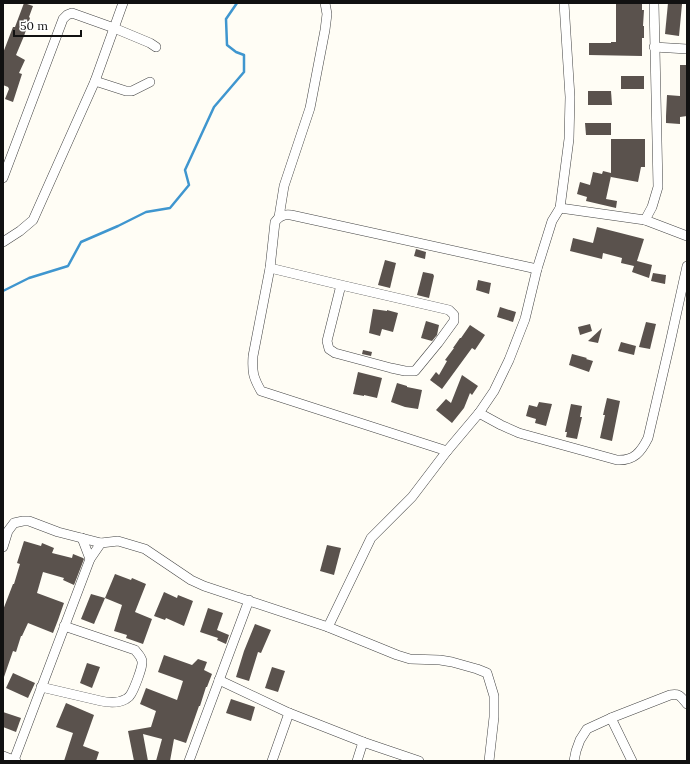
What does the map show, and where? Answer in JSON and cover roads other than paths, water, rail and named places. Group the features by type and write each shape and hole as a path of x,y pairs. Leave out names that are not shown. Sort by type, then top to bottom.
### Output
{"street":[{"path":"3,242 33,220 95,81 123,3"},
{"path":"325,3 327,14 325,30 310,108 284,186 279,217 275,222 270,268 253,356 252,370 261,391 447,451"},
{"path":"328,627 371,538 412,497 447,451 479,413 494,391 509,360 524,319 537,269 552,221 560,208 569,139 570,98 564,3"},
{"path":"646,220 652,207 658,186 654,3"},
{"path":"3,178 63,19 67,15 72,13 114,28 156,47"},
{"path":"654,47 687,49"},
{"path":"95,81 126,91 132,91 150,82"},
{"path":"560,208 646,220 687,236"},
{"path":"279,217 291,215 537,269"},
{"path":"479,413 501,426 617,460 629,460 635,456 644,446 648,438 687,266"},
{"path":"270,268 449,310 454,315 454,321 415,371 395,369 335,353 329,349 327,341 341,285"},
{"path":"3,547 8,531 14,523 23,521 29,521 58,532 102,543 118,541 145,549 191,580 204,586 328,627 397,656 410,659 440,660 478,669 487,674 494,696 494,717 489,761"},
{"path":"82,538 90,559"},
{"path":"3,756 15,760 90,559 102,543"},
{"path":"189,761 249,600"},
{"path":"42,686 110,703 117,702 125,700 131,694 142,668 141,658 135,650 64,626"},
{"path":"219,680 289,713 363,742 419,761"},
{"path":"574,761 580,740 587,729 670,694 680,696 687,704"},
{"path":"272,761 289,713"},
{"path":"611,718 632,761"},
{"path":"357,761 363,742"}],"waterway":[{"path":"3,291 29,278 68,266 81,242 146,212 170,208 189,185 185,170 214,107 244,72 244,55 236,52 227,45 226,19 237,3"}]}
